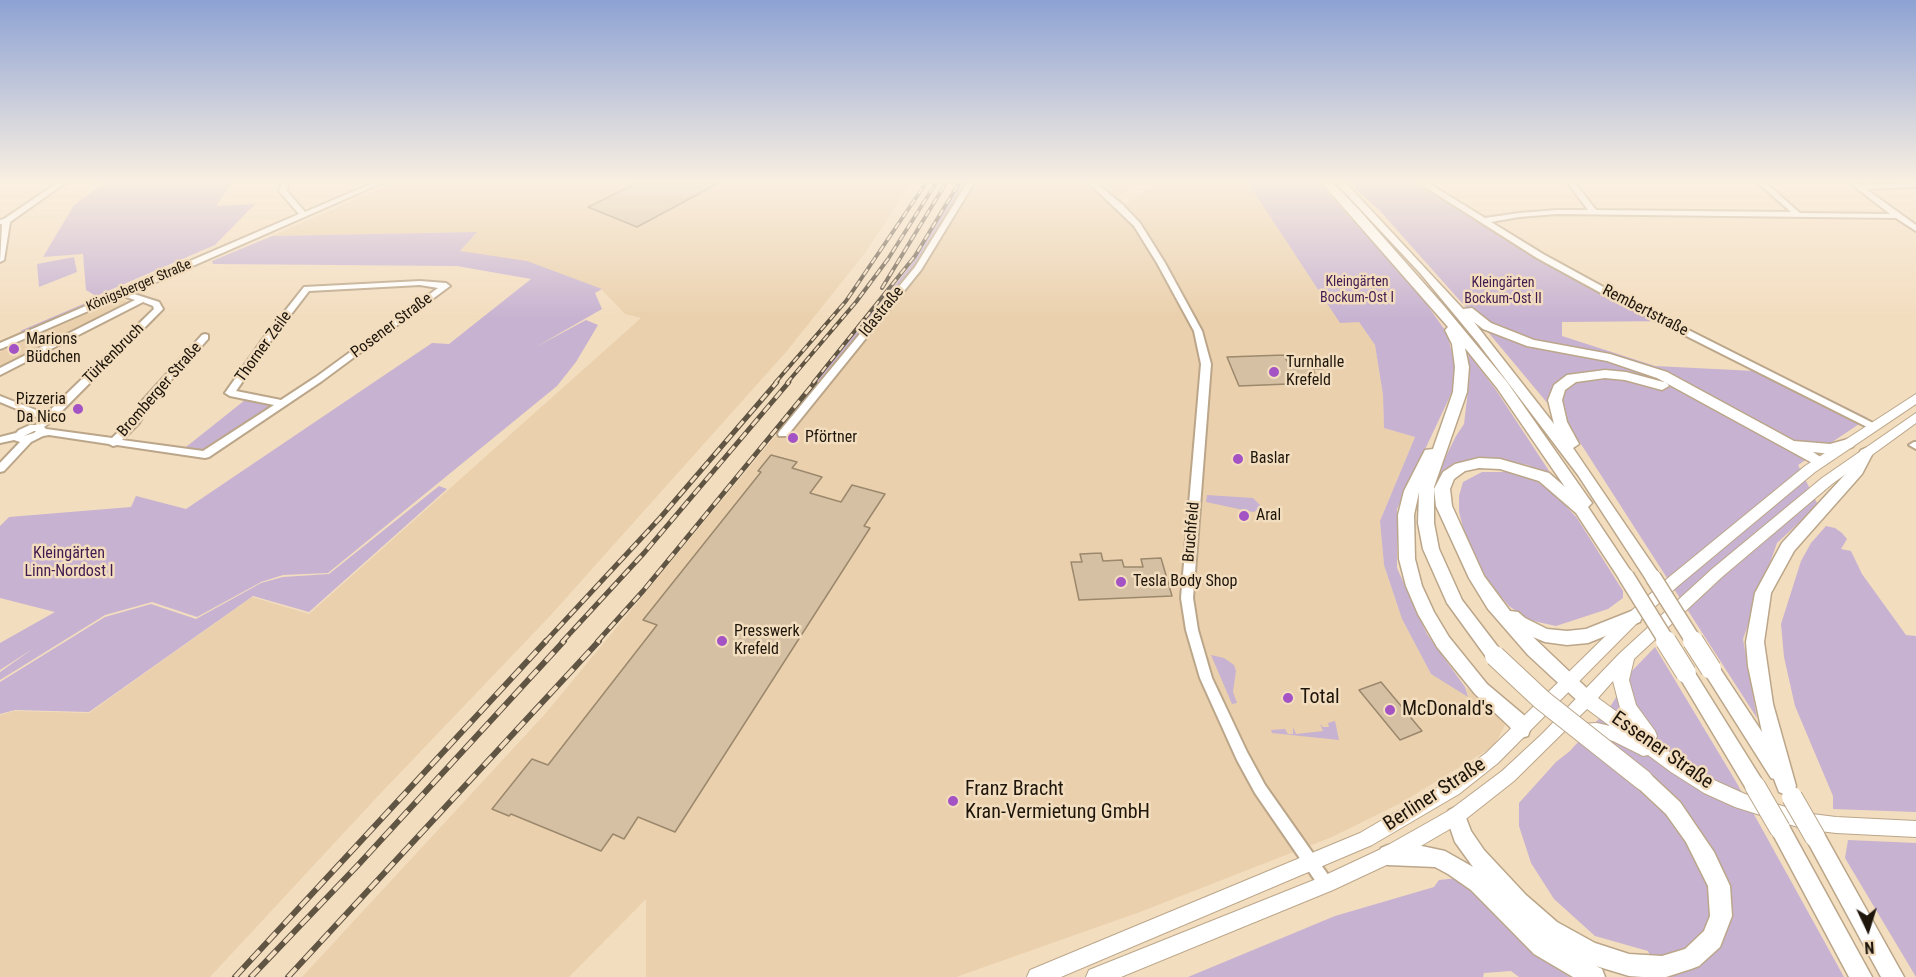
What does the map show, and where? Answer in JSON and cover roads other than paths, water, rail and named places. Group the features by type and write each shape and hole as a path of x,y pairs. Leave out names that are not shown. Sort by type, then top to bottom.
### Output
{"highway":[{"path":"1371,229 1502,385 1580,496 1626,576 1755,786 1861,977"},
{"path":"1384,229 1424,271 1511,376 1583,472 1653,577 1789,791 1893,977"},
{"path":"1424,271 1444,285 1464,308 1487,326 1532,343 1610,358 1648,370 1767,432 1798,445 1830,449 1848,444"},
{"path":"1440,309 1458,344 1462,367 1460,392 1427,487 1426,523 1431,549 1455,603 1495,656 1542,700 1643,780 1673,808 1693,835 1719,886 1721,916 1712,939 1691,958 1662,967 1629,965 1591,953 1549,930 1518,902 1477,857 1462,835 1456,816"},
{"path":"1583,472 1560,422 1556,400 1559,388 1572,378 1605,374 1646,380 1667,388 1815,466"},
{"path":"1452,417 1435,444 1412,491 1406,515 1407,559 1418,595 1443,642 1481,689 1518,722 1521,730"},
{"path":"1767,432 1815,466"},
{"path":"1789,791 1764,704 1757,666 1755,642 1763,593 1788,546 1857,471 1866,453"},
{"path":"1587,699 1534,650 1512,626 1477,578 1444,506 1442,489 1448,476 1460,468 1479,463 1500,464 1544,477 1581,509 1626,576"},
{"path":"1477,578 1519,623 1545,635 1567,638 1588,636 1634,617"},
{"path":"1388,855 1438,858 1455,867 1478,883 1542,946 1594,977"}],"main road":[{"name":"Berliner Straße","path":"1037,977 1366,839 1453,788 1492,758 1634,617 1815,466 1916,398"},
{"name":"Berliner Straße","path":"1096,977 1326,884 1388,855 1456,816 1508,776 1548,740 1626,657 1717,573 1827,481 1916,417"},
{"path":"1815,466 1826,469 1827,481"},
{"path":"1626,657 1621,680 1628,708 1638,725 1677,766"},
{"name":"Essener Straße","path":"1587,699 1677,766 1710,787 1742,801 1804,821 1916,829"},
{"path":"1548,740 1574,731 1598,730 1617,735 1677,766"}],"street":[{"path":"0,260 2,229"},
{"name":"Königsberger Straße","path":"0,346 272,229"},
{"name":"Idastraße","path":"783,434 918,268 942,229"},
{"name":"Bruchfeld","path":"1139,229 1198,331 1206,364 1188,572 1187,598 1191,630 1206,678 1234,740 1260,789 1326,884"},
{"name":"Rembertstraße","path":"1496,229 1604,291 1874,427"},
{"name":"Posener Straße","path":"281,403 328,373 446,286 420,283 307,289"},
{"name":"Thorner Zeile","path":"281,403 230,393 266,341 307,289"},
{"name":"Türkenbruch","path":"0,469 23,438 40,430 159,309 156,304 123,293"},
{"path":"0,372 141,300"},
{"name":"Bromberger Straße","path":"113,443 136,422 146,402 205,337"},
{"path":"0,399 49,419"},
{"name":"Bromberger Straße","path":"40,430 113,443 205,455 281,403"},
{"path":"0,440 23,438"}],"railway":[{"path":"775,383 846,301 895,229"},
{"path":"787,383 856,302 907,229"},
{"path":"882,288 918,229"},
{"path":"813,383 915,256 932,229"},
{"path":"545,642 660,518 777,382"},
{"path":"562,642 644,553 789,382"},
{"path":"597,642 643,591 815,382"},
{"path":"235,977 546,641"},
{"path":"251,977 359,864 564,641"},
{"path":"288,977 599,641"}],"place":[{"name":"Marions Büdchen","path":"14,349"},
{"name":"Turnhalle Krefeld","path":"1274,372"},
{"name":"Pizzeria Da Nico","path":"78,409"},
{"name":"Pförtner","path":"793,438"},
{"name":"Baslar","path":"1238,459"},
{"name":"Aral","path":"1244,516"},
{"name":"Tesla Body Shop","path":"1121,582"},
{"name":"Presswerk Krefeld","path":"722,641"},
{"name":"Total","path":"1288,698"},
{"name":"McDonald's","path":"1390,710"},
{"name":"Franz Bracht Kran-Vermietung GmbH","path":"953,801"}],"park label":[{"name":"Kleingärten Bockum-Ost I","path":"1357,290"},
{"name":"Kleingärten Bockum-Ost II","path":"1503,292"},
{"name":"Kleingärten Linn-Nordost I","path":"69,563"}]}
